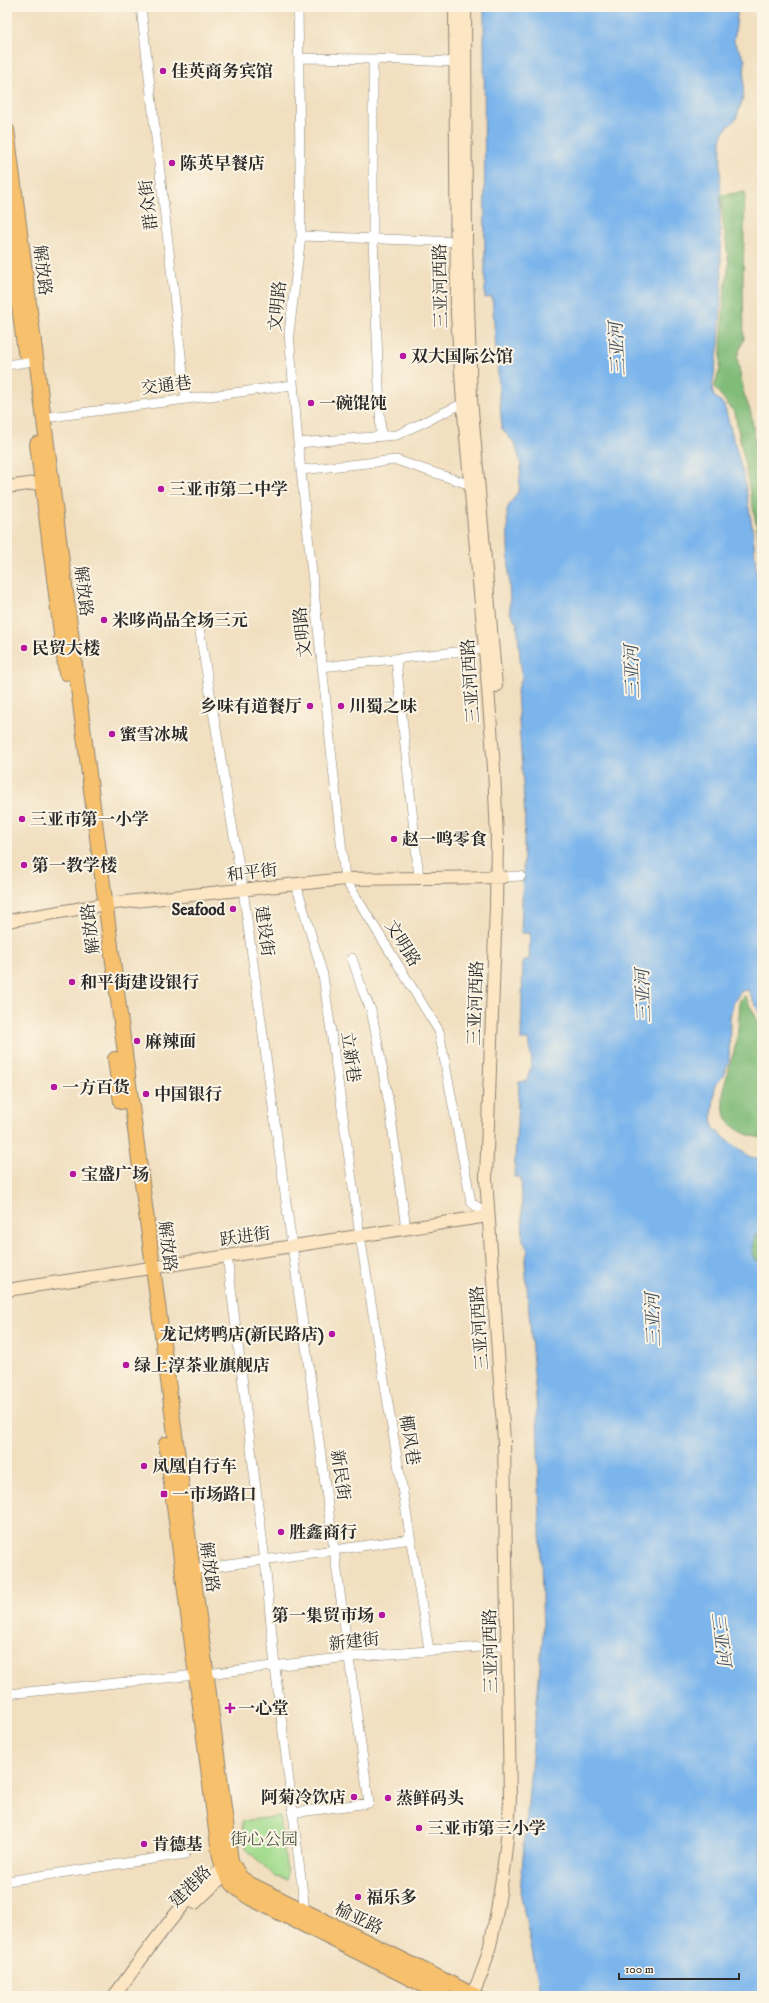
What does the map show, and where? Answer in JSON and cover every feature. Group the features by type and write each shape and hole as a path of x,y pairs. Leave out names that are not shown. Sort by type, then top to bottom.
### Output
{"main road":[{"name":"三亚河西路","path":"455,7 461,242"},
{"name":"三亚河西路","path":"465,7 461,242 457,314 475,486 503,809 487,1137 488,1216 504,1441 510,1798 509,1837 489,1948 475,1996"},
{"name":"解放路","path":"7,130 43,418 46,478"},
{"name":"解放路","path":"7,214 12,293 27,362 46,478 227,1869"},
{"path":"7,480 46,478"},
{"path":"7,487 46,478"},
{"name":"三亚河西路","path":"475,1996 486,1984 496,1951 512,1862 516,1802 514,1613 510,1463 494,1216 500,877"},
{"name":"和平街","path":"7,922 101,905 345,879 500,877"},
{"name":"跃进街","path":"7,1290 488,1216"},
{"name":"解放路","path":"148,1268 192,1570 201,1675"},
{"name":"榆亚路","path":"227,1869 245,1882 475,1996"},
{"name":"榆亚路","path":"227,1869 233,1886 250,1898 445,1996"},
{"name":"建港路","path":"114,1996 192,1896 207,1880 227,1869"},
{"name":"建港路","path":"121,1996 170,1931 227,1869"}],"street":[{"name":"群众街","path":"141,7 186,399"},
{"name":"文明路","path":"298,7 301,236 289,333 300,470 345,879 439,1031 471,1202 488,1216"},
{"path":"299,58 456,62"},
{"path":"373,59 373,239 381,436"},
{"path":"301,236 461,242"},
{"path":"7,365 27,362"},
{"name":"交通巷","path":"43,418 293,385"},
{"path":"298,443 397,435 467,401"},
{"path":"300,470 396,460 475,486"},
{"name":"建设街","path":"198,621 243,890 293,1247"},
{"path":"322,667 490,649"},
{"path":"396,660 419,878"},
{"path":"500,877 521,876"},
{"name":"立新巷","path":"296,884 323,975 360,1236"},
{"path":"352,958 363,992 371,1010 390,1110 406,1229"},
{"name":"椰风巷","path":"360,1236 429,1650"},
{"name":"新民街","path":"292,1813 369,1803 293,1247"},
{"path":"227,1256 265,1560 275,1667 305,1911"},
{"path":"192,1570 411,1540"},
{"name":"新建街","path":"7,1694 275,1667 349,1657 507,1645"},
{"path":"7,1881 185,1854"}],"green space":[{"path":"745,192 743,280 744,339 737,357 744,394 751,413 762,491 762,582 758,534 735,413 714,387 720,369 724,296 729,264 721,195"},
{"path":"744,995 762,1028 762,1138 746,1134 732,1126 726,1116 723,1105 726,1080 737,1038 740,1000"},
{"path":"762,1232 762,1270 752,1253 755,1235"},
{"name":"街心公园","path":"280,1816 288,1880 276,1877 248,1851 243,1841 242,1821"}],"water":[{"name":"三亚河","path":"484,7 738,7 734,42 745,59 743,98 736,119 724,131 721,141 720,219 722,283 719,344 712,388 714,396 724,405 744,477 753,532 757,579 762,602 762,1018 748,990 741,991 733,1003 730,1017 729,1062 724,1074 715,1086 712,1119 714,1129 732,1144 750,1157 762,1159 762,1232 755,1235 752,1253 762,1270 762,1996 541,1996 520,1891 543,1633 537,1411 525,1262 528,1250 523,1240 521,1177 514,1177 519,1082 527,1081 532,1061 528,1040 521,1040 523,960 529,960 530,933 521,933 525,816 517,691 522,678 517,624 510,612 507,509 519,490 521,465 515,444 502,429 492,297 485,298"}],"place":[{"name":"佳英商务宾馆","path":"163,71"},
{"name":"陈英早餐店","path":"172,163"},
{"name":"双大国际公馆","path":"403,356"},
{"name":"一碗馄饨","path":"311,403"},
{"name":"三亚市第二中学","path":"161,489"},
{"name":"米哆尚品全场三元","path":"104,620"},
{"name":"民贸大楼","path":"24,648"},
{"name":"乡味有道餐厅","path":"310,706"},
{"name":"川蜀之味","path":"341,706"},
{"name":"蜜雪冰城","path":"112,734"},
{"name":"三亚市第一小学","path":"22,819"},
{"name":"赵一鸣零食","path":"394,839"},
{"name":"第一教学楼","path":"24,865"},
{"name":"Seafood","path":"233,909"},
{"name":"和平街建设银行","path":"72,982"},
{"name":"麻辣面","path":"137,1041"},
{"name":"一方百货","path":"54,1087"},
{"name":"中国银行","path":"146,1094"},
{"name":"宝盛广场","path":"73,1174"},
{"name":"龙记烤鸭店(新民路店)","path":"332,1334"},
{"name":"绿上淳茶业旗舰店","path":"126,1365"},
{"name":"凤凰自行车","path":"144,1466"},
{"name":"一市场路口","path":"164,1494"},
{"name":"胜鑫商行","path":"281,1532"},
{"name":"第一集贸市场","path":"382,1615"},
{"name":"一心堂","path":"230,1708"},
{"name":"阿菊冷饮店","path":"354,1797"},
{"name":"蒸鲜码头","path":"388,1798"},
{"name":"三亚市第三小学","path":"419,1828"},
{"name":"肯德基","path":"144,1844"},
{"name":"福乐多","path":"358,1897"}]}
